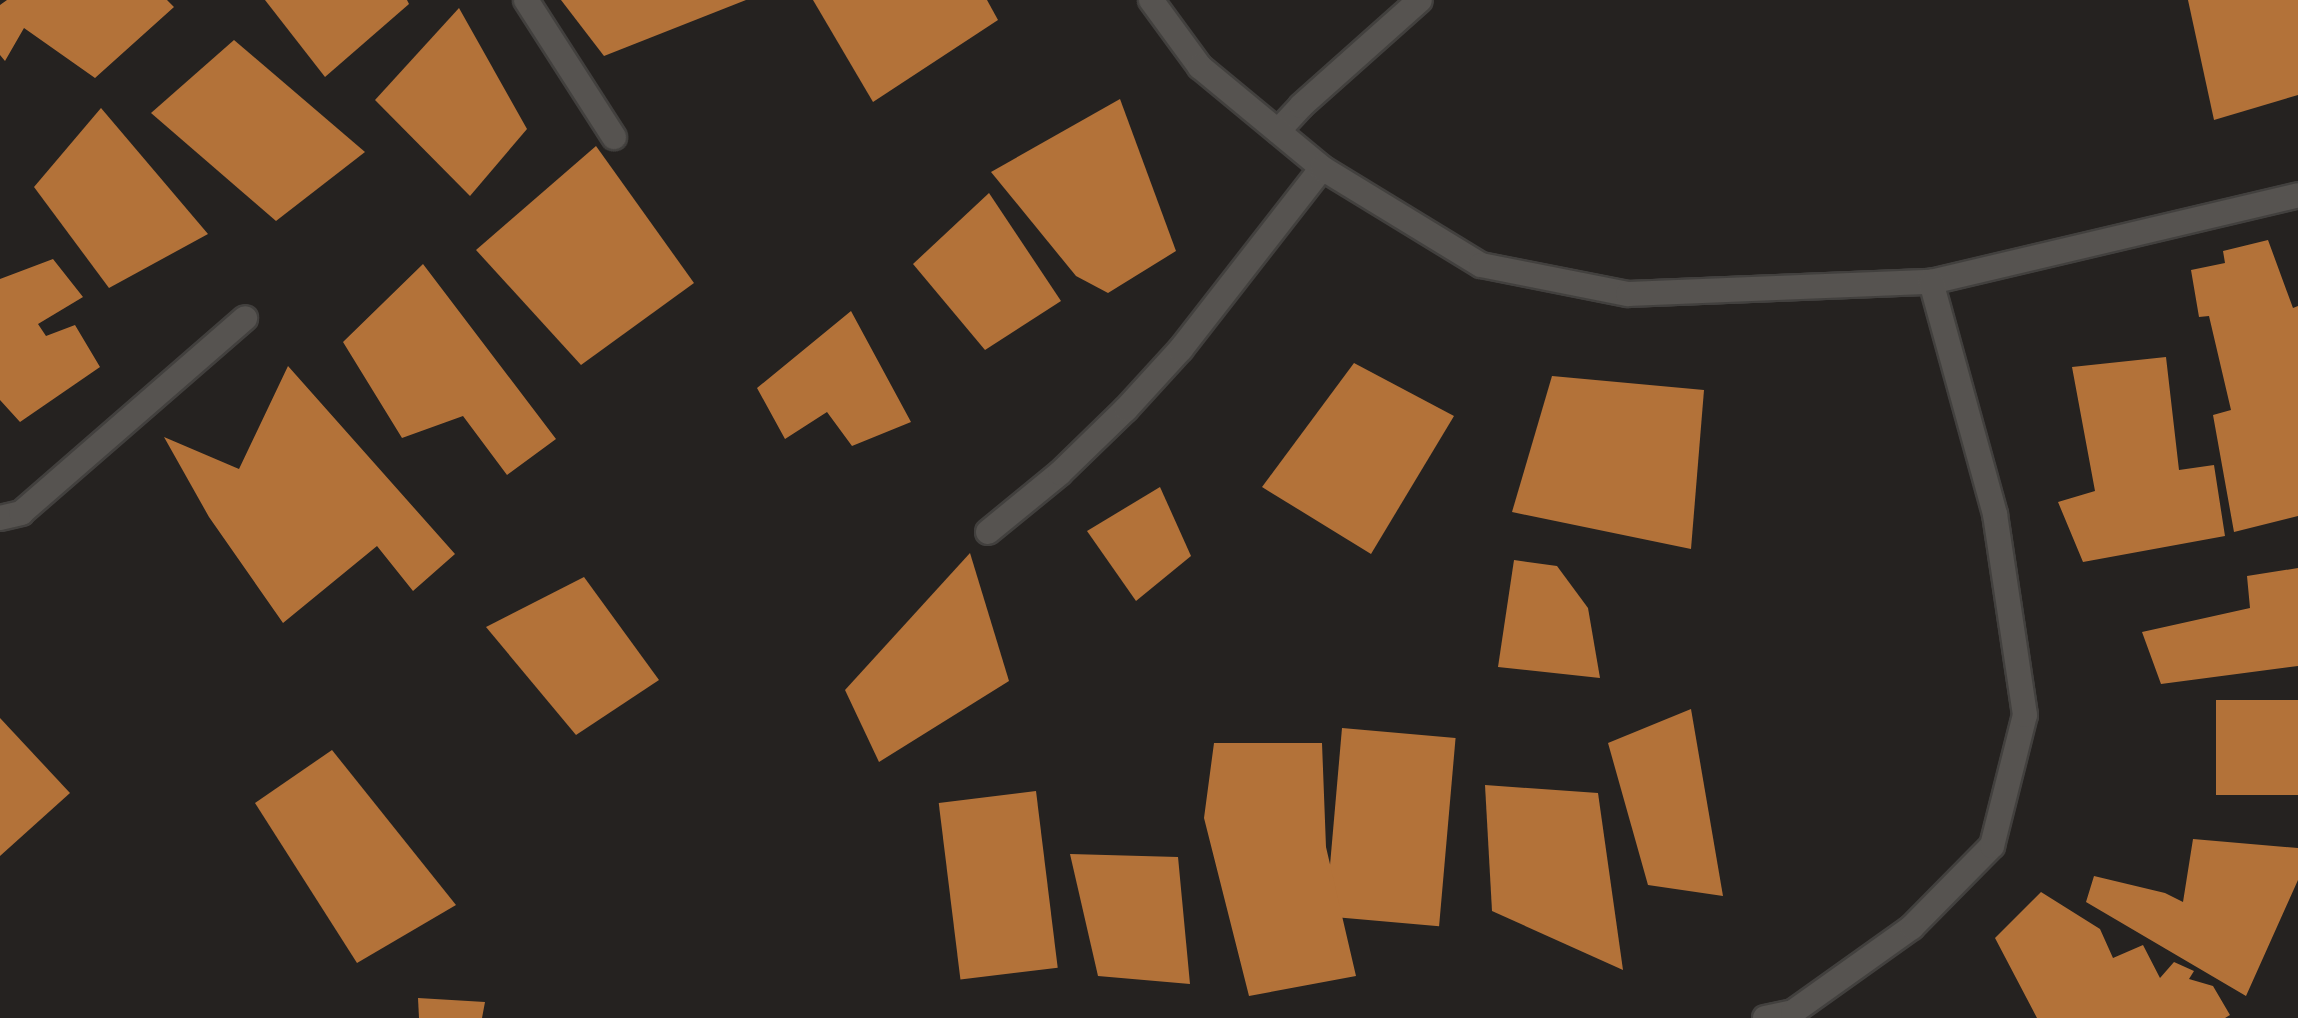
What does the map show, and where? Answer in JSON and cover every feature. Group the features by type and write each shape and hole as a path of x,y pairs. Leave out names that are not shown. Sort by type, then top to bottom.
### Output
{"street":[{"path":"526,0 614,137"},
{"path":"1151,0 1200,67 1322,168 1481,265 1628,294 1931,282 2298,195"},
{"path":"1278,131 1301,106 1420,0"},
{"path":"988,532 1060,473 1154,379 1232,286 1322,168"},
{"path":"1765,1018 1793,1012 1912,927 1992,846 2025,715 1995,514 1931,282"},
{"path":"0,518 21,513 245,318"}],"building":[{"path":"7,0 167,0 174,7 95,78 24,28 5,61 0,55 0,5"},
{"path":"265,0 407,0 409,4 325,77"},
{"path":"561,0 746,0 604,56"},
{"path":"813,0 987,0 998,20 873,102"},
{"path":"2188,0 2298,0 2298,95 2214,120"},
{"path":"459,8 527,129 470,196 375,100"},
{"path":"234,40 365,152 276,221 151,113"},
{"path":"1120,99 1176,251 1108,293 1076,276 991,172"},
{"path":"101,108 208,234 109,288 34,187"},
{"path":"596,146 694,283 581,365 476,250"},
{"path":"989,193 1061,301 985,350 913,264"},
{"path":"2268,240 2293,308 2298,306 2298,516 2234,532 2213,415 2231,410 2209,316 2199,317 2191,270 2225,263 2223,251"},
{"path":"53,259 83,297 38,324 46,336 75,325 100,367 20,422 0,400 0,279"},
{"path":"423,264 556,439 507,475 463,416 402,438 343,342"},
{"path":"851,311 911,422 852,446 827,412 785,439 757,388"},
{"path":"2166,357 2179,470 2214,465 2225,536 2083,562 2058,502 2095,491 2072,367"},
{"path":"1354,363 1454,416 1371,554 1262,487"},
{"path":"288,366 455,554 413,591 377,546 283,623 209,517 164,437 239,469"},
{"path":"1552,376 1704,390 1691,549 1512,512"},
{"path":"1160,487 1191,556 1136,601 1087,531"},
{"path":"970,553 1009,681 879,762 845,690"},
{"path":"1514,560 1557,566 1588,608 1600,678 1498,667"},
{"path":"2298,568 2298,666 2161,684 2142,632 2250,608 2247,576"},
{"path":"584,577 659,680 576,735 486,627"},
{"path":"2216,700 2298,700 2298,795 2216,795"},
{"path":"1691,709 1723,896 1648,885 1608,743"},
{"path":"0,718 70,793 0,856"},
{"path":"1342,728 1456,738 1439,926 1326,916"},
{"path":"1214,743 1322,743 1326,847 1356,976 1249,996 1204,818"},
{"path":"332,750 456,905 357,963 255,803"},
{"path":"1485,785 1598,793 1623,970 1492,911"},
{"path":"1036,791 1058,968 960,980 939,803"},
{"path":"2193,839 2298,848 2298,880 2246,996 2086,902 2094,876 2165,893 2183,902"},
{"path":"1070,854 1178,857 1190,984 1098,976"},
{"path":"2041,892 2100,929 2113,958 2143,945 2160,978 2174,962 2194,971 2189,979 2213,986 2230,1015 2225,1018 2037,1018 1995,938"},
{"path":"418,998 485,1002 482,1018 419,1018"}]}
